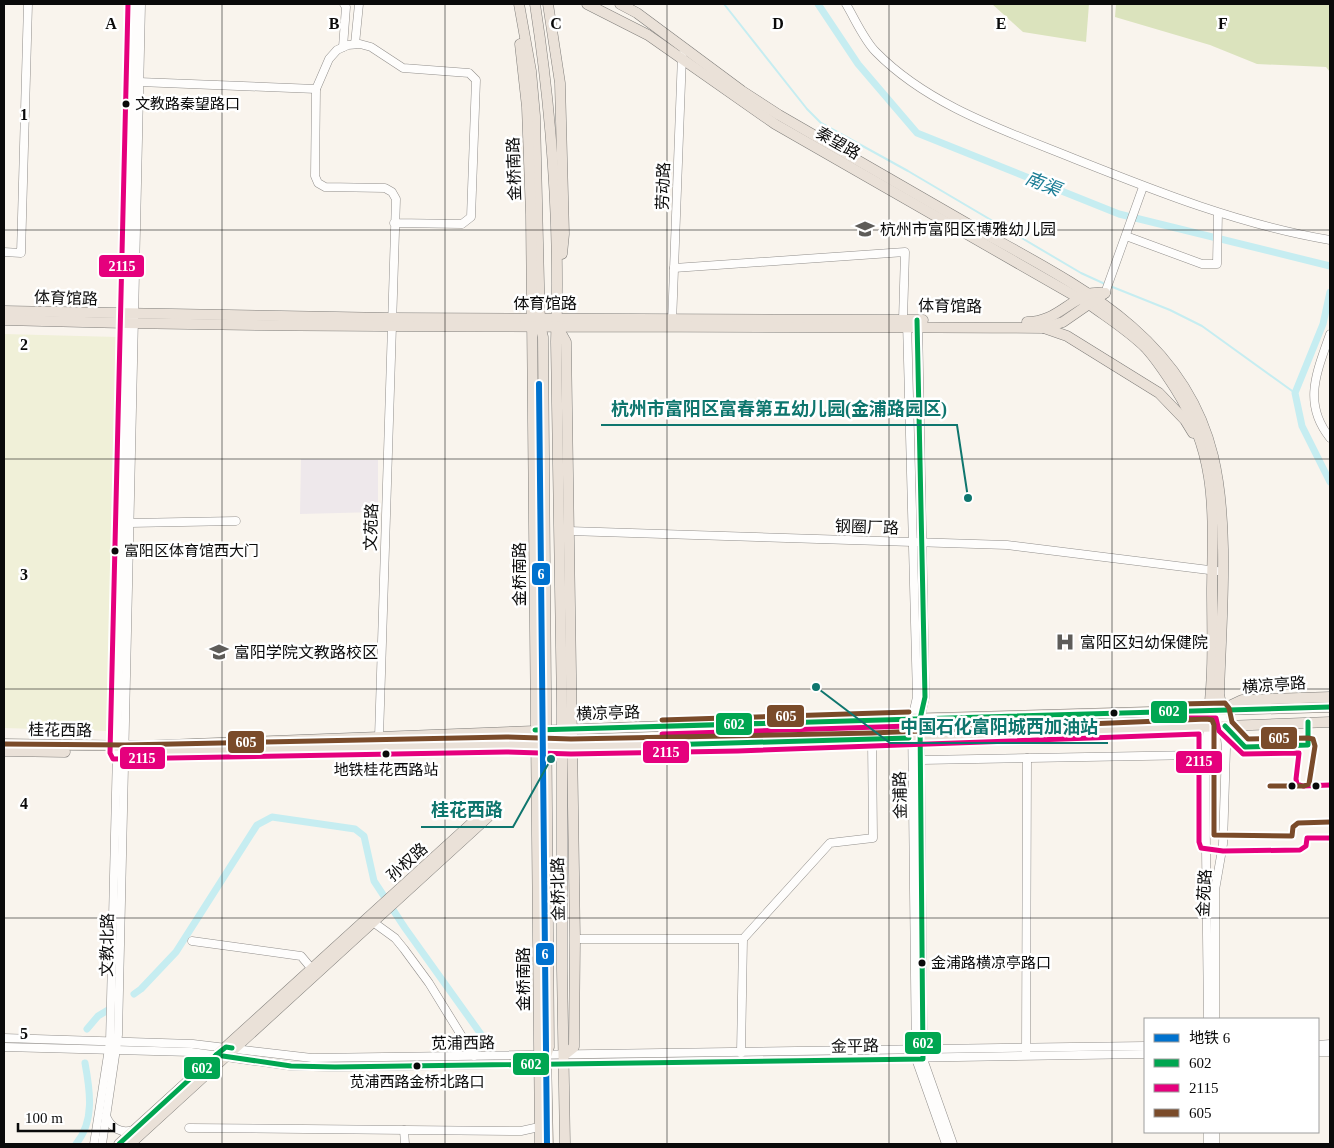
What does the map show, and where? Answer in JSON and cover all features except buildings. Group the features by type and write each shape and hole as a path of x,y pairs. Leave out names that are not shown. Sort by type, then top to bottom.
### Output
{"main road":[{"name":"金桥南路","path":"515,4 527,106 536,322 543,337 548,730"},
{"name":"金桥南路","path":"519,4 531,71 535,116 535,730 542,1060 540,1144"},
{"path":"535,4 549,101 558,284 558,460 566,729"},
{"path":"548,4 562,108 564,234 558,284"},
{"name":"秦望路","path":"587,4 631,26 775,124 1094,296"},
{"name":"秦望路","path":"620,4 637,13 682,48 778,115 1094,296"},
{"name":"体育馆路","path":"4,320 131,319 1041,325 1063,322 1094,296"},
{"name":"体育馆路","path":"1094,296 1160,365 1188,408 1201,438 1211,491 1217,571 1219,694 1222,710"},
{"name":"体育馆路","path":"1094,296 1124,319 1163,357 1179,377 1204,426 1220,490 1209,710"},
{"name":"体育馆路","path":"4,311 131,319"},
{"path":"557,322 566,342 569,531 566,747"},
{"name":"体育馆路","path":"1041,325 1066,336 1159,393 1185,420 1207,462"},
{"path":"558,460 568,478"},
{"path":"534,514 544,497"},
{"name":"横凉亭路","path":"1222,710 1242,700 1330,696"},
{"name":"横凉亭路","path":"535,730 1330,707"},
{"name":"横凉亭路","path":"1308,722 1330,728"},
{"name":"横凉亭路","path":"536,746 566,747 872,740 1330,722"},
{"name":"桂花西路","path":"4,744 121,749 535,730"},
{"name":"金桥北路","path":"548,730 549,1047 542,1060 548,1144"},
{"name":"桂花西路","path":"4,751 536,746"},
{"name":"金桥北路","path":"564,1060 574,1047 575,939 566,747"},
{"name":"金桥北路","path":"565,1144 566,747"},
{"name":"孙权路","path":"119,1144 226,1052 376,917 394,898 484,812 488,817 394,898"},
{"name":"孙权路","path":"130,1144 312,969 376,917"},
{"path":"539,982 548,964"}],"street":[{"path":"4,252 22,253 28,4"},
{"path":"121,749 130,523 135,4"},
{"path":"121,749 131,319 141,4"},
{"path":"344,4 346,8 344,48"},
{"path":"355,44 359,4"},
{"path":"846,4 875,51 915,84 990,126 1143,187 1218,213 1330,240"},
{"path":"139,82 316,89 329,59 344,48 355,44 371,47 403,68 468,73 476,80 471,216 462,224 394,223"},
{"name":"劳动路","path":"672,322 682,48"},
{"name":"文苑路","path":"316,89 316,180 325,187 389,190 396,199 379,737"},
{"path":"1094,296 1111,275 1143,187"},
{"path":"1127,233 1202,264 1217,264 1218,213"},
{"name":"金浦路","path":"674,268 905,252 910,323 917,542 925,697 916,719 920,1055 946,1144"},
{"path":"1330,334 1316,376 1314,408 1318,420 1330,438"},
{"path":"130,523 236,521"},
{"name":"钢圈厂路","path":"569,531 1007,545 1217,571"},
{"path":"1208,1018 1207,726 1209,710"},
{"name":"金苑路","path":"1215,1018 1215,890 1223,844 1225,726 1222,710"},
{"name":"金浦路","path":"917,738 922,760 920,1055 953,1144"},
{"path":"741,1053 743,939 830,843 873,838 872,740"},
{"name":"文教北路","path":"102,1144 115,1014 121,749"},
{"path":"922,760 1200,755"},
{"path":"1026,1053 1027,758"},
{"path":"376,917 404,949 429,984 474,1056"},
{"path":"575,939 743,939"},
{"path":"192,941 301,956 312,969"},
{"name":"苋浦西路","path":"4,1038 312,1058 474,1056 542,1060"},
{"name":"文教北路","path":"94,1144 113,1046"},
{"name":"苋浦西路","path":"4,1047 113,1046 226,1052 275,1064 311,1067 741,1053 920,1055"},
{"name":"金平路","path":"1026,1053 1144,1046"},
{"name":"金平路","path":"564,1060 1026,1053 1144,1054"},
{"path":"106,1116 111,1126 120,1131 135,1130"},
{"path":"189,1128 522,1131 539,1127"},
{"path":"404,1130 405,1144"}],"shaded area":[{"path":"301,459 378,460 378,512 300,514"}],"green space":[{"path":"992,4 1089,4 1086,42 1023,32"},
{"path":"1116,4 1330,4 1330,72 1326,67 1257,64 1210,45 1115,17"},
{"path":"4,334 118,337 106,731 4,728"}],"waterway":[{"path":"724,4 807,109 821,123 908,171 1081,273 1105,284"},
{"name":"南渠","path":"818,4 858,64 917,133 1119,214 1330,266"},
{"path":"1110,286 1170,310 1202,326 1295,393"},
{"path":"1330,292 1323,324 1295,393 1302,426 1330,482"},
{"path":"134,994 176,952 257,825 272,817 355,829 364,836 374,881 405,928 488,1044"},
{"path":"87,1029 98,1016 108,1010"},
{"path":"76,1144 82,1135 89,1115 90,1105 85,1063"}],"metro line":[{"name":"6","path":"539,384 547,1144"}],"transit line":[{"name":"2115","path":"128,4 110,753 113,759 506,752 571,754 738,751 1199,734 1199,842 1201,848 1223,851 1300,850 1306,846 1307,838 1330,838"},
{"name":"602","path":"216,1055 291,1066 335,1067 923,1059 920,719 925,697 917,320"},
{"name":"605","path":"1180,704 1225,703 1229,708 1232,722 1248,739 1313,739 1315,746 1309,784 1304,786 1270,786"},
{"name":"602","path":"535,730 1330,707"},
{"name":"605","path":"662,720 909,712"},
{"name":"2115","path":"1182,718 1216,718 1219,731 1243,754 1299,753 1297,784 1303,786 1330,785"},
{"name":"605","path":"4,744 125,745 506,737 571,739 872,733 1207,719 1212,720 1214,725 1214,835 1292,836 1293,827 1298,823 1330,822"},
{"name":"602","path":"1225,726 1245,747 1308,745 1308,722"},
{"name":"2115","path":"662,734 909,726"},
{"name":"602","path":"662,745 909,738"},
{"name":"602","path":"119,1144 216,1055 226,1047 232,1048"}],"place":[{"name":"文教路秦望路口","path":"126,104"},
{"name":"杭州市富阳区博雅幼儿园","path":"865,229"},
{"name":"杭州市富阳区富春第五幼儿园(金浦路园区)","path":"968,498"},
{"name":"富阳区体育馆西大门","path":"115,551"},
{"name":"富阳区妇幼保健院","path":"1065,642"},
{"name":"富阳学院文教路校区","path":"219,652"},
{"name":"中国石化富阳城西加油站","path":"816,687"},
{"name":"地铁桂花西路站","path":"386,754"},
{"name":"桂花西路","path":"551,759"},
{"name":"金浦路横凉亭路口","path":"922,963"},
{"name":"苋浦西路金桥北路口","path":"417,1066"}]}
